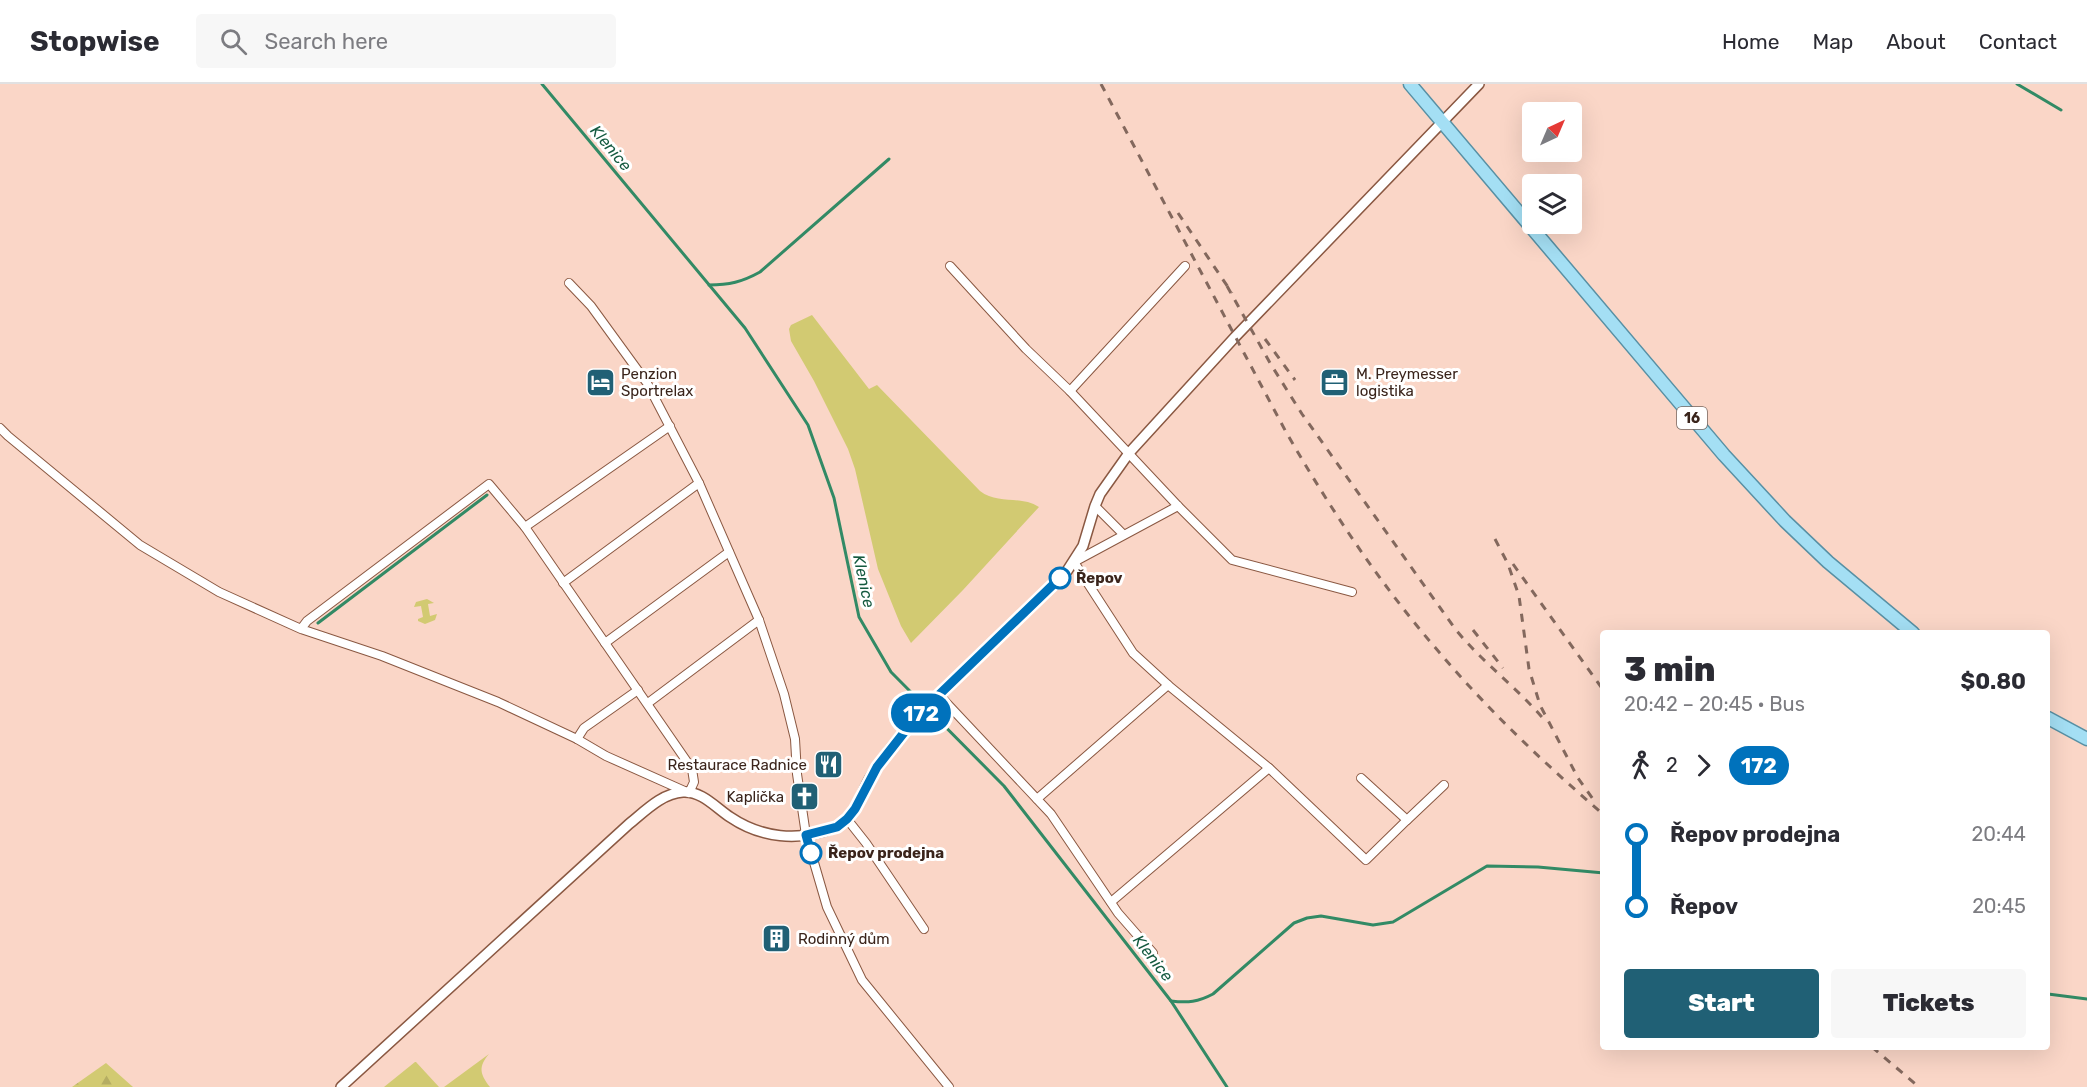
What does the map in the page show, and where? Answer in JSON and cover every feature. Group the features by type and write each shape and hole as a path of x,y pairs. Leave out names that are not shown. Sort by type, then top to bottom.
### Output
{"main road":[{"name":"16","path":"1410,84 1724,455 1785,521 1828,562 1909,630"},
{"path":"2050,719 2087,739"}],"street":[{"path":"0,428 140,545 219,592 301,629 382,656 498,702 577,739 606,756 704,798 754,831 777,836 806,835 837,827 847,819 855,809 877,767 917,716 1074,562 1083,546 1095,506 1109,479 1129,453 1235,337 1479,84"},
{"path":"950,266 1026,349 1070,391 1232,560 1352,592"},
{"path":"1070,391 1185,266"},
{"path":"569,283 591,306 647,383 699,483 759,621 784,694 795,739 797,774 806,835 826,907 861,980 949,1087"},
{"path":"525,527 670,426"},
{"path":"563,583 699,483"},
{"path":"301,629 307,621 489,484 525,527 692,769 694,782 689,793"},
{"path":"1095,506 1123,534"},
{"path":"1074,562 1178,506"},
{"path":"605,643 729,552"},
{"path":"1074,562 1133,653 1168,685 1269,768 1366,860 1444,785"},
{"path":"648,703 759,621"},
{"path":"1037,799 1168,685"},
{"path":"577,739 584,728 638,690"},
{"path":"937,697 1051,814 1111,902 1154,953"},
{"path":"1111,902 1269,768"},
{"path":"1361,778 1407,820"},
{"path":"341,1087 629,824 660,800 676,793 689,793"},
{"path":"847,819 866,843 924,929"}],"green space":[{"path":"812,315 869,389 877,385 980,491 994,498 1025,501 1039,507 911,643 901,626 878,569 855,469 848,449 791,341 789,329 791,325"},
{"path":"427,599 434,603 428,604 430,616 437,614 435,620 425,624 418,621 423,617 421,606 414,607 416,602"},
{"path":"489,1054 483,1063 482,1070 490,1087 444,1087"},
{"path":"415,1062 439,1087 384,1087"},
{"path":"106,1063 133,1087 72,1087"}],"waterway":[{"name":"Klenice","path":"542,84 745,328 808,425 834,498 859,617 891,672 1004,786 1171,1001 1227,1087"},
{"path":"2017,84 2061,110"},
{"path":"709,285 735,282 760,272 889,159"},
{"path":"318,623 487,495"},
{"path":"1171,1001 1193,1001 1213,994 1294,923 1307,918 1321,916 1373,925 1393,922 1487,866 1538,867 1600,873"},
{"path":"2050,994 2087,999"}],"railway":[{"path":"1101,84 1286,432 1357,546 1417,626 1458,674 1539,757 1600,811"},
{"path":"1178,213 1232,293"},
{"path":"1227,286 1270,363 1302,414 1456,630 1546,722"},
{"path":"1265,339 1295,380"},
{"path":"1495,539 1508,564 1519,596 1529,669 1540,705 1578,778 1593,799"},
{"path":"1513,564 1600,685"},
{"path":"1473,630 1503,668"},
{"path":"1876,1050 1919,1087"}],"bus line":[{"name":"172","path":"811,853 806,835 837,827 847,819 855,809 877,767 917,716 1060,578"}],"place":[{"name":"Penzion Sportrelax","path":"600,383"},
{"name":"M. Preymesser logistika","path":"1335,383"},
{"name":"Řepov","path":"1060,578"},
{"name":"Restaurace Radnice","path":"828,765"},
{"name":"Kaplička","path":"805,797"},
{"name":"Řepov prodejna","path":"811,853"},
{"name":"Rodinný dům","path":"777,939"}]}
